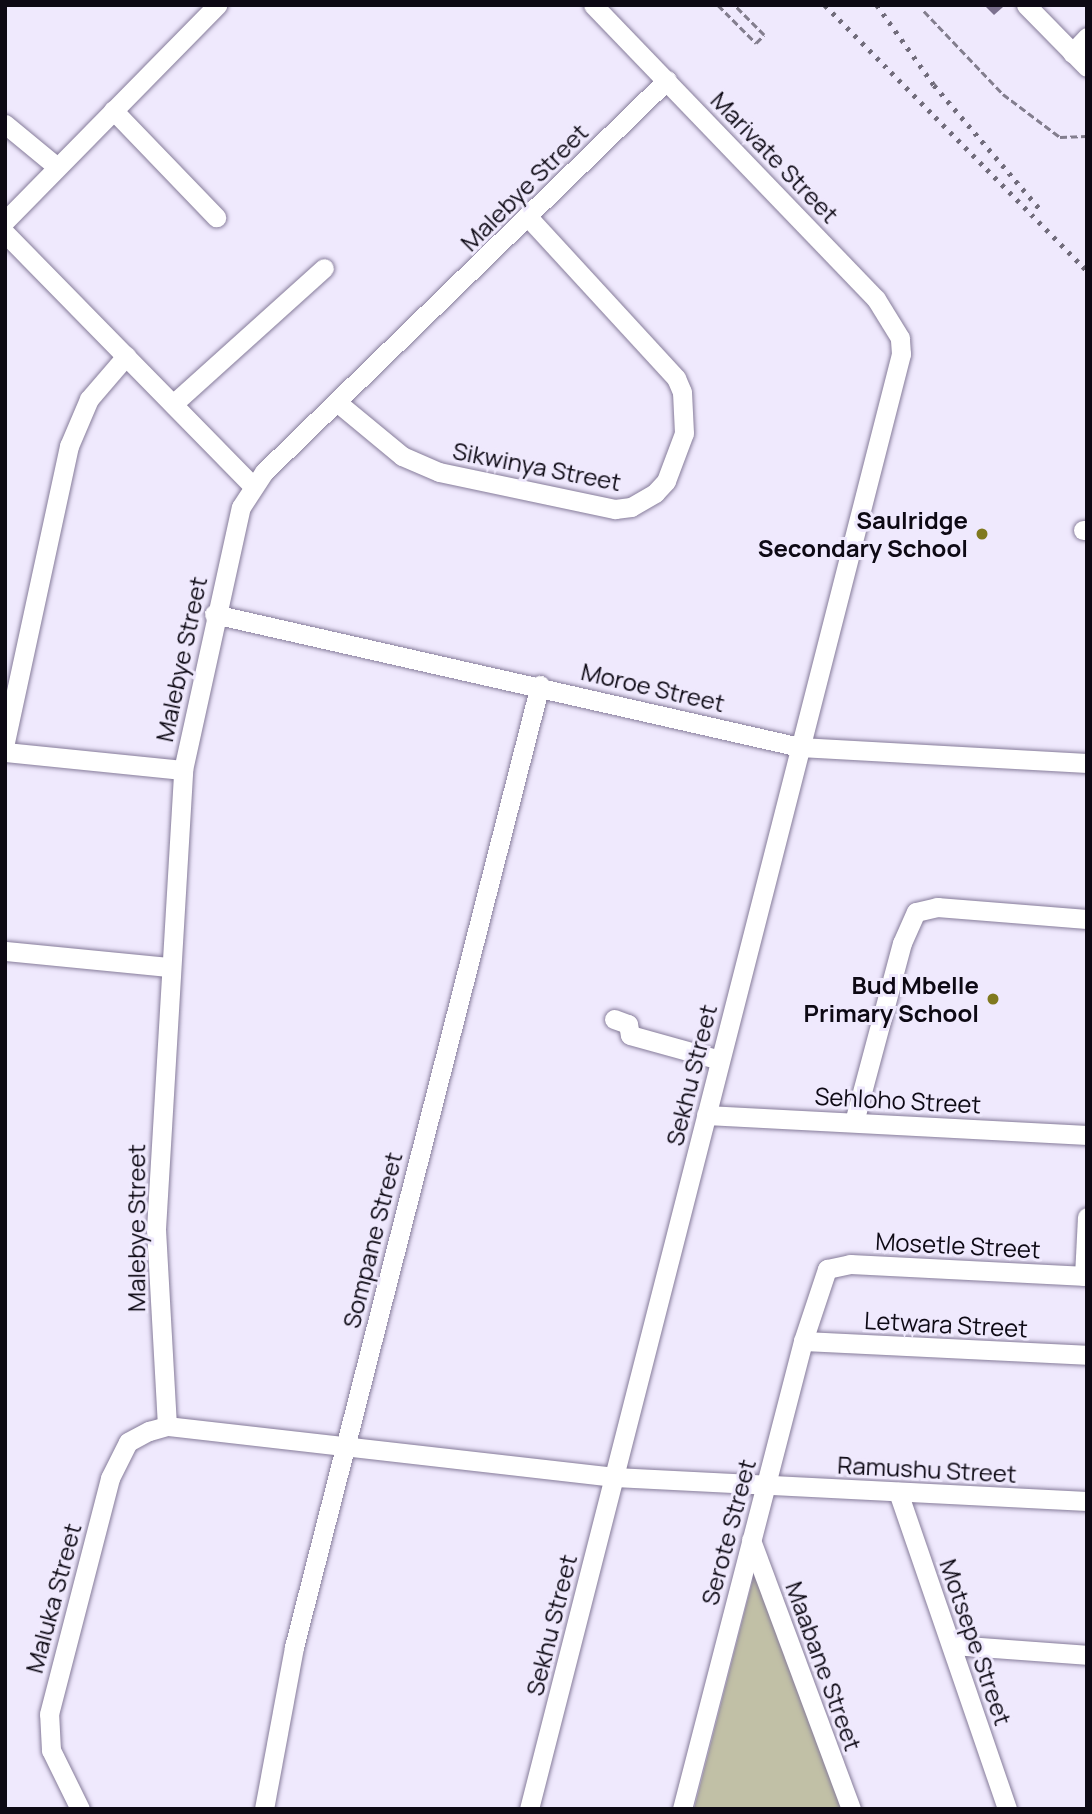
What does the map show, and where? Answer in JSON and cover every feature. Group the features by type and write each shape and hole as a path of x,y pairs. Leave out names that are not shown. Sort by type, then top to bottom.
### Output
{"street":[{"path":"5,220 217,5"},
{"name":"Marivate Street","path":"593,5 876,299 900,338 901,354"},
{"path":"1026,5 1080,60 1087,37"},
{"name":"Malebye Street","path":"167,1426 156,1229 169,967 183,770 214,614 242,507 252,485 667,80"},
{"path":"113,110 216,217"},
{"path":"5,124 56,166"},
{"name":"Sikwinya Street","path":"338,403 402,457 439,472 615,509 631,508 655,493 666,481 684,433 682,392 666,362 528,217"},
{"path":"5,233 252,485"},
{"path":"173,404 324,268"},
{"name":"Sekhu Street","path":"529,1809 901,354"},
{"path":"5,742 69,446 89,399 126,356"},
{"name":"Moroe Street","path":"214,614 540,685 800,747 1087,763"},
{"name":"Sompane Street","path":"264,1809 294,1647 540,685"},
{"path":"5,752 183,770"},
{"path":"854,1122 902,943 916,912 937,907 1087,919"},
{"path":"5,951 169,967"},
{"path":"614,1019 628,1024 630,1035 720,1060"},
{"name":"Sehloho Street","path":"706,1115 1087,1135"},
{"path":"1085,1276 1087,1217"},
{"name":"Mosetle Street","path":"827,1269 850,1264 1085,1276"},
{"name":"Serote Street","path":"682,1809 803,1341 827,1269"},
{"name":"Letwara Street","path":"803,1341 1087,1355"},
{"name":"Ramushu Street","path":"167,1426 614,1477 1087,1501"},
{"name":"Maluka Street","path":"80,1809 51,1750 48,1729 52,1699 118,1457 139,1434 167,1426"},
{"name":"Motsepe Street","path":"898,1492 1007,1809"},
{"name":"Maabane Street","path":"751,1540 851,1809"},
{"path":"952,1645 1087,1655"}],"path":[{"path":"718,5 756,43 764,35 734,5"},
{"path":"924,11 1003,94 1060,137 1087,136"}],"green space":[{"path":"756,1567 844,1809 694,1809"}],"building":[{"path":"984,5 1001,5 1003,7 994,15"}],"railway":[{"path":"825,5 1087,271"},
{"path":"877,5 934,85 1040,209"}],"place":[{"name":"Saulridge Secondary School","path":"982,534"},
{"name":"Bud Mbelle Primary School","path":"993,999"}]}
